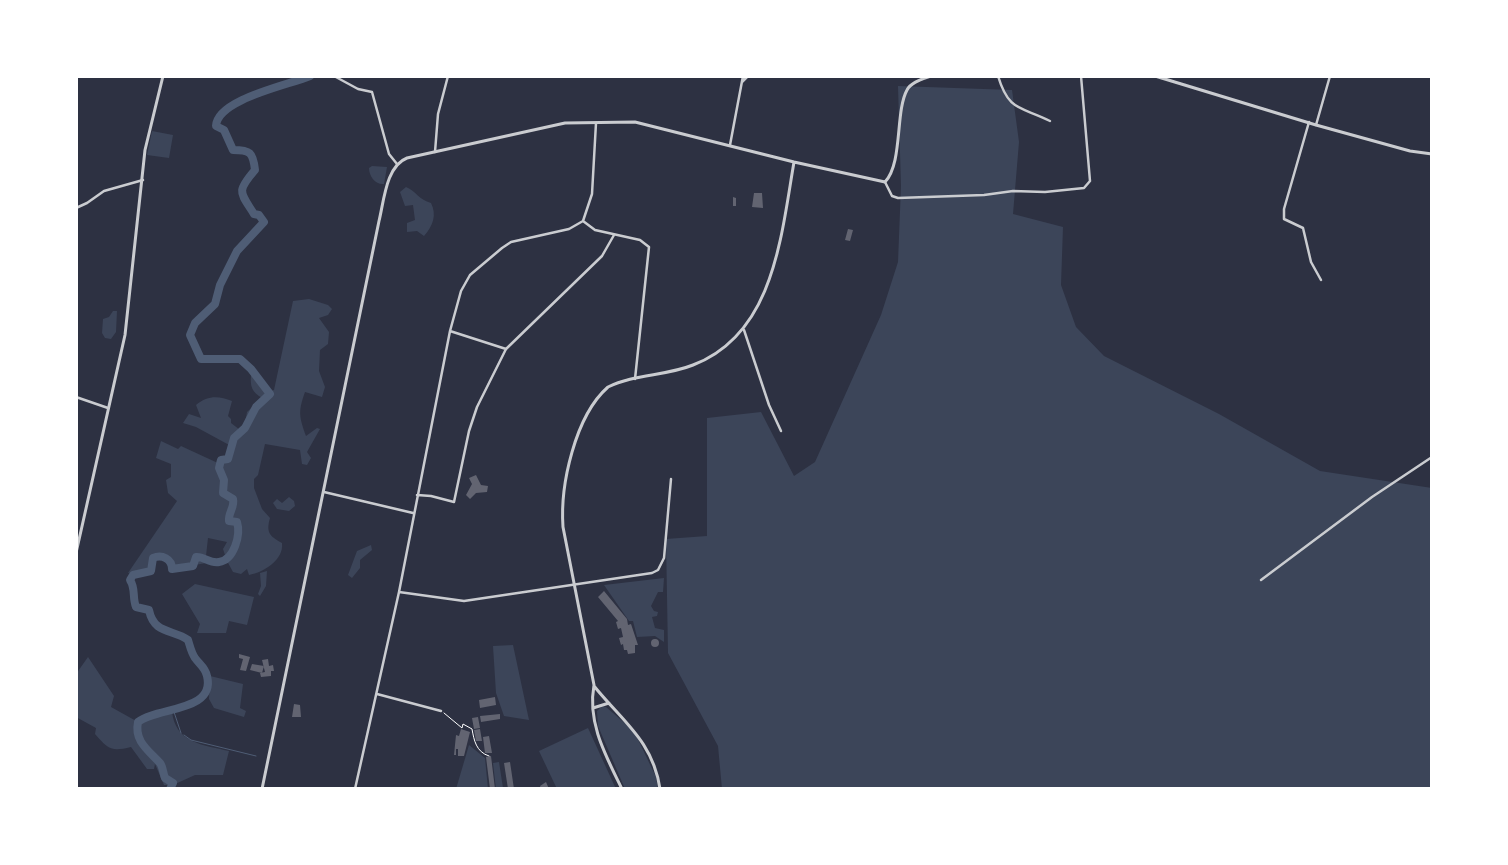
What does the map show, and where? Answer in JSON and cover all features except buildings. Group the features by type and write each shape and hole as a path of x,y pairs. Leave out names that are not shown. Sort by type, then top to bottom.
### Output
{"street":[{"path":"76,553 125,335 148,132 163,76"},
{"path":"334,76 358,89 372,92 389,154 397,164"},
{"path":"435,152 438,114 448,76"},
{"path":"730,145 743,76"},
{"path":"741,84 748,76"},
{"path":"885,182 893,165 906,92 916,82 931,76"},
{"path":"998,76 1004,95 1010,102 1050,121"},
{"path":"885,182 892,196 898,198 1013,191 1045,192 1084,188 1090,181 1081,76"},
{"path":"1155,76 1316,125 1432,154"},
{"path":"1316,125 1330,76"},
{"path":"355,789 399,592 450,331 461,291 470,275 511,242 569,229 583,221 592,194 596,121"},
{"path":"262,789 379,221 392,172 397,164 402,160 565,123 596,121 641,123 794,162 885,182"},
{"path":"1309,122 1284,210 1284,219 1303,228 1311,262 1321,280"},
{"path":"622,789 596,730 593,708 594,685 573,586 563,527 562,504 566,476 577,438 584,422 603,391 615,384 693,365 723,348 744,330 770,275 794,162"},
{"path":"76,208 87,204 104,190 143,180"},
{"path":"583,221 595,230 640,240 649,247 635,379"},
{"path":"417,495 431,496 454,502 469,431 477,407 506,349 602,256 614,235"},
{"path":"744,330 769,405 781,431"},
{"path":"450,331 506,349"},
{"path":"76,397 110,408"},
{"path":"1261,580 1372,497 1432,457"},
{"path":"399,592 464,601 652,573 658,570 664,558 671,479"},
{"path":"324,492 413,513"},
{"path":"594,685 608,704 641,737 650,753 660,789"},
{"path":"377,694 441,711"},
{"path":"593,708 608,704"}],"path":[{"path":"441,711 462,728 463,724 472,728 474,743 483,754 489,756"}],"shaded area":[{"path":"898,86 1012,90 1019,142 1013,214 1063,227 1061,285 1076,327 1104,356 1219,414 1320,471 1432,488 1432,789 722,789 718,746 668,653 666,539 707,536 707,418 761,412 794,476 815,462 881,315 898,262 901,186"},
{"path":"152,131 173,135 169,158 147,155"},
{"path":"372,166 387,167 384,184 376,182 372,177 369,168"},
{"path":"406,187 423,200 431,203 433,207 433,220 424,236 417,231 407,232 407,223 415,220 413,205 405,206 400,192"},
{"path":"309,299 328,305 332,309 328,315 319,318 329,332 328,344 320,350 319,371 325,387 322,397 305,392 300,409 306,436 317,428 320,429 307,452 311,458 307,465 302,464 300,450 265,444 258,475 254,479 254,488 262,509 270,518 268,527 270,533 282,543 280,555 267,568 249,575 247,569 241,574 233,572 227,561 216,566 206,563 172,569 170,562 163,557 153,558 151,571 128,573 177,501 168,493 166,480 171,477 171,464 156,458 161,441 178,449 181,446 220,464 231,446 196,427 183,423 189,414 201,418 196,405 200,402 205,399 218,397 232,401 228,416 231,419 231,423 240,430 245,423 247,412 262,398 252,389 251,375 262,378 271,391 274,390 293,301","holes":["208,538 227,542 223,549 225,555 220,561 212,560 206,556"]},
{"path":"113,311 117,311 116,332 111,339 105,338 102,333 103,319 109,317"},
{"path":"289,497 294,501 295,506 289,511 277,509 273,503 277,499 282,503"},
{"path":"371,545 372,550 360,560 360,568 352,578 348,575 357,551"},
{"path":"267,571 266,586 260,596 258,594 261,586 260,573"},
{"path":"664,578 663,592 658,592 651,606 654,611 658,612 657,616 652,617 655,628 664,630 664,642 655,636 637,637 633,621 629,621 604,585"},
{"path":"195,584 254,597 247,625 229,621 226,633 197,633 200,624 182,594"},
{"path":"513,645 529,720 504,716 496,693 493,646"},
{"path":"88,657 114,696 111,707 138,722 172,711 174,722 184,736 200,744 229,751 223,775 195,775 173,785 164,785 155,764 154,769 147,769 131,747 114,749 103,743 95,734 96,728 76,717 76,674"},
{"path":"210,676 243,684 240,708 246,711 244,717 214,708 209,699"},
{"path":"602,706 606,707 634,731 656,777 658,789 625,789 598,726 597,711"},
{"path":"588,728 616,789 557,789 539,751"},
{"path":"469,745 485,758 488,789 456,789"},
{"path":"499,762 503,788 496,789 493,763"}],"waterway":[{"path":"170,789 173,783 165,778 162,766 140,740 137,729 138,722 147,717 194,702 203,696 207,688 207,676 204,668 194,656 188,640 160,628 155,624 149,610 136,607 130,580 133,575 151,571 153,558 156,557 166,558 172,565 172,569 193,566 196,557 216,562 229,557 237,540 238,527 237,522 229,521 233,499 223,493 224,480 219,468 221,460 228,459 234,438 245,428 256,407 270,394 251,369 240,359 201,359 190,335 195,323 215,304 220,285 237,251 264,222 259,215 254,214 242,192 245,183 255,170 252,156 247,152 233,150 224,130 216,126 219,116 228,108 241,101 255,94 310,76"},
{"path":"174,712 181,733"},
{"path":"184,735 191,740 256,756"}]}
